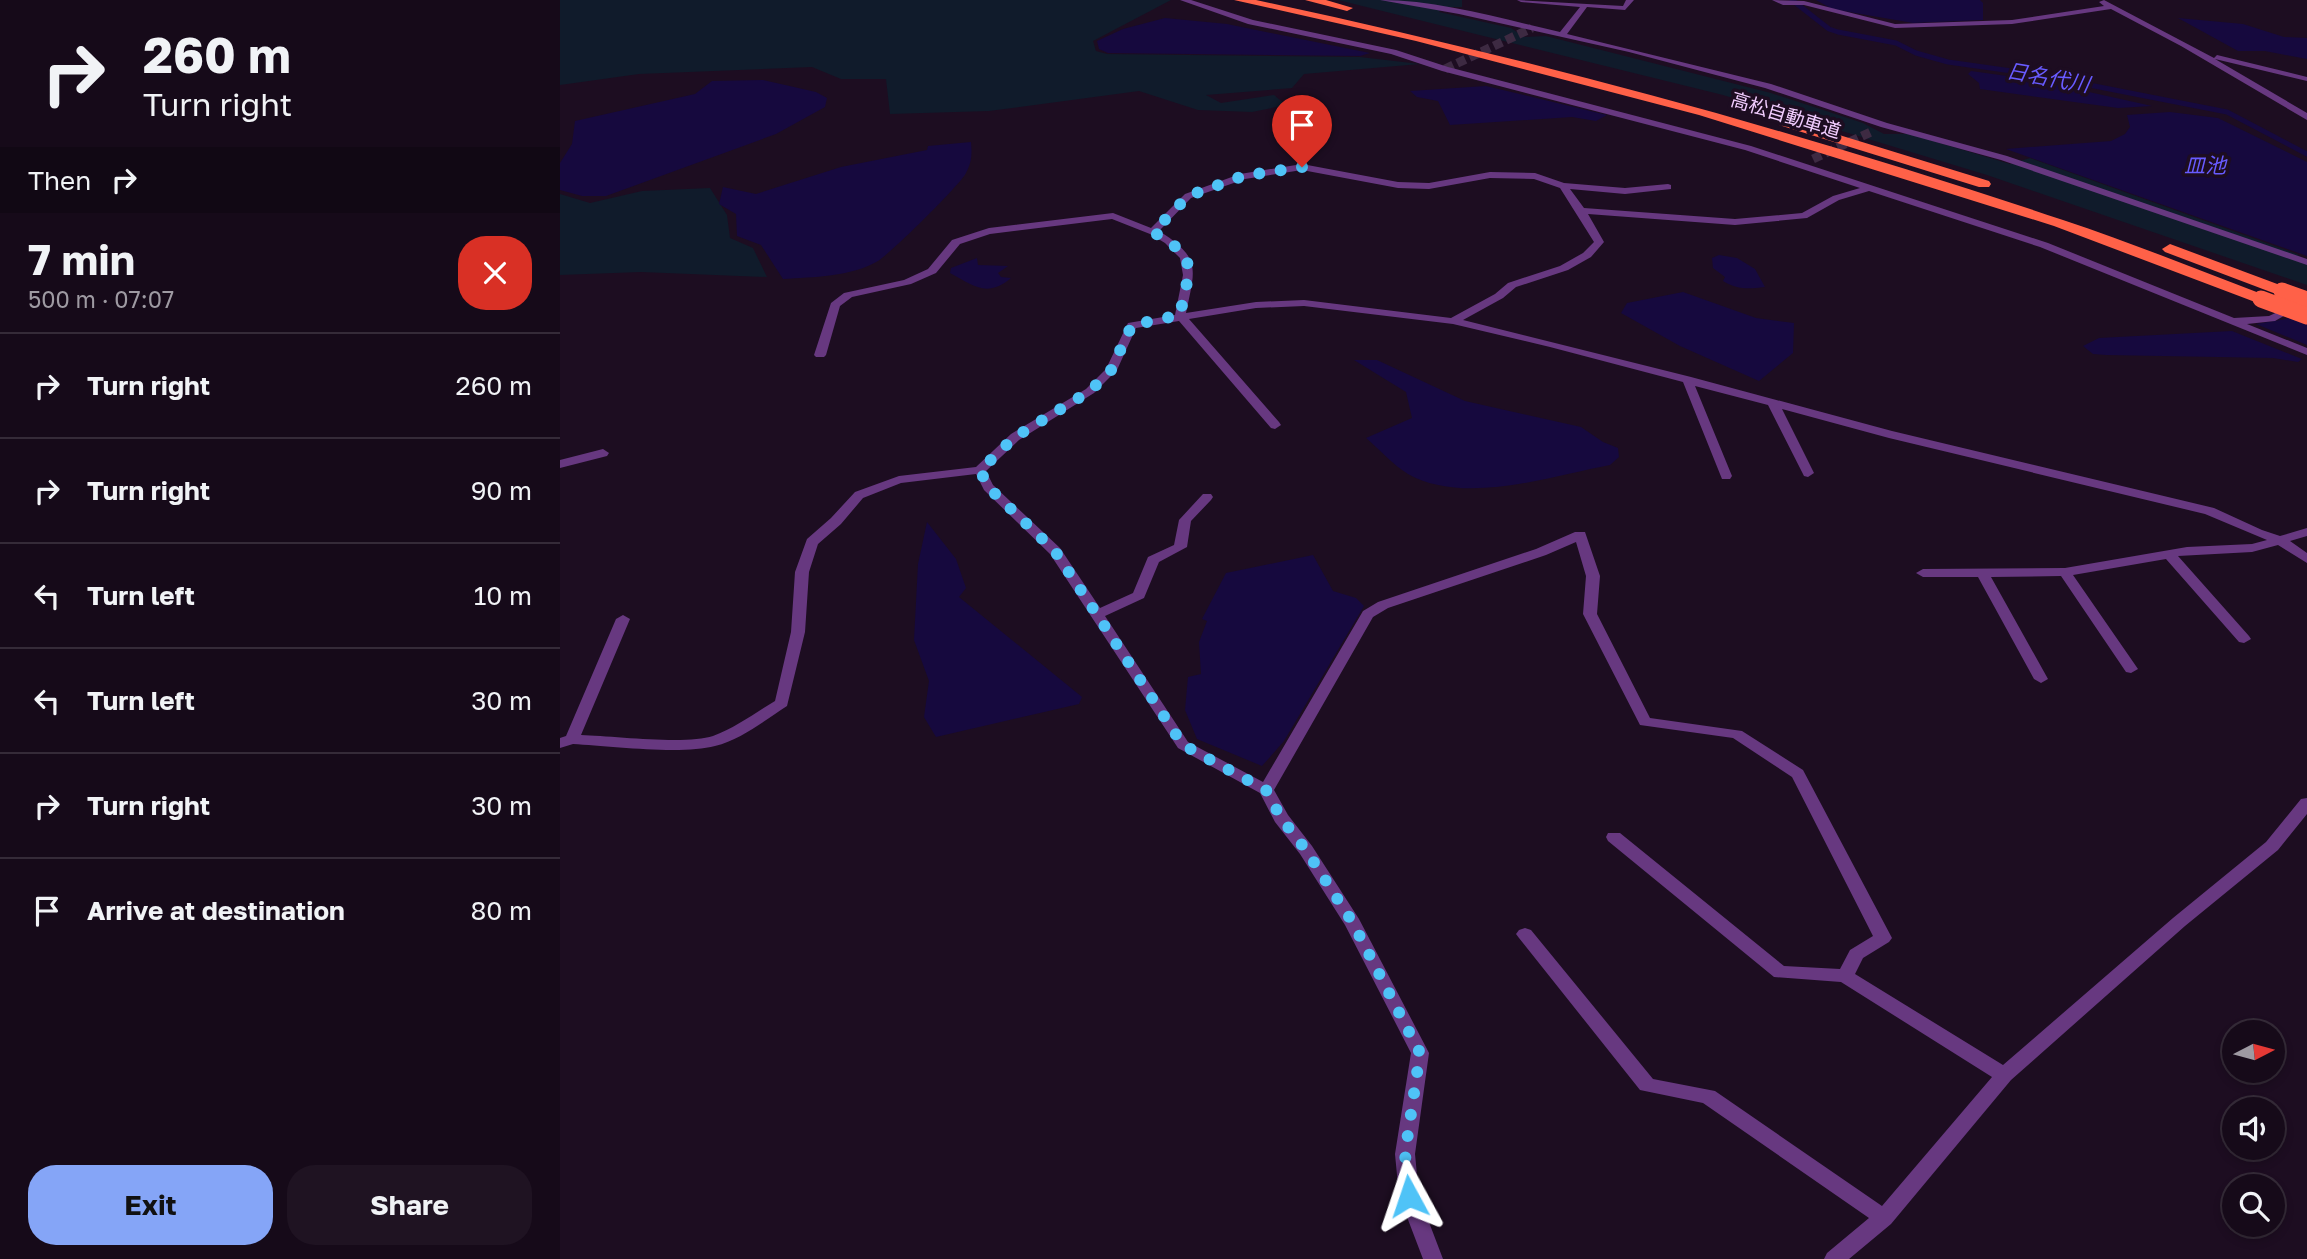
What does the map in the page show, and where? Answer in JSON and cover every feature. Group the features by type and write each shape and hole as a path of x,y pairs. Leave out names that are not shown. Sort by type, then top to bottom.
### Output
{"highway":[{"name":"高松自動車道","path":"1240,0 1429,41 1704,112 2059,223 2307,316"},
{"name":"高松自動車道","path":"1311,0 1561,61 1887,152 2029,199 2307,300"}],"street":[{"path":"1184,0 1251,22 1393,52 1445,69 1748,148 1865,189 2044,246 2307,352"},
{"path":"1384,0 1458,12 1562,35 1768,86 1884,125 2004,158 2307,262"},
{"path":"1521,0 1625,8 1630,0"},
{"path":"1776,0 1804,3 1895,26 2012,22 2073,15 2106,2 2307,117"},
{"path":"1562,35 1584,6"},
{"path":"2201,54 2307,79"},
{"path":"1873,131 1884,125"},
{"path":"1799,166 1813,159"},
{"path":"1153,232 1188,196 1243,176 1302,167 1398,185 1429,186 1490,174 1535,176 1563,186 1625,191 1668,187"},
{"path":"1453,321 1499,296 1512,285 1564,268 1587,255 1599,242 1563,186"},
{"path":"1581,211 1735,222 1804,216 1836,198 1865,189"},
{"path":"820,355 835,305 848,295 907,282 932,271 956,242 989,231 1113,216 1153,232 1179,247 1189,265 1180,315"},
{"path":"2228,320 2271,319 2307,300"},
{"path":"623,619 566,741 675,744 712,742 734,733 782,703 797,632 802,572 812,542 836,521 859,495 899,480 980,470 1015,437 1090,391 1111,370 1132,325 1180,315 1256,305 1304,303 1453,321 2209,511 2257,533 2280,540 2307,559"},
{"path":"1180,315 1275,425"},
{"path":"1687,379 1726,476"},
{"path":"1773,403 1808,473"},
{"path":"560,464 603,453"},
{"path":"980,470 988,487 1055,551 1183,745 1266,790 1281,818 1306,850 1353,923 1420,1053 1405,1154 1409,1196 1433,1259"},
{"path":"1098,614 1139,595 1153,560 1180,547 1185,520 1207,497"},
{"path":"1923,573 2065,572 2169,554 2252,548 2307,532"},
{"path":"1266,790 1368,614 1383,605 1541,552 1580,535 1593,576 1590,614 1645,722 1737,734 1798,774 1883,938 1856,954 1845,976"},
{"path":"2169,554 2244,639"},
{"path":"2065,572 2131,669"},
{"path":"1983,574 2041,679"},
{"path":"1834,1259 1884,1218 2004,1075 2179,922 2272,846 2307,803"},
{"path":"1614,837 1780,972 1845,976 2004,1075"},
{"path":"1525,934 1647,1085 1708,1096 1884,1218"}],"shaded area":[{"path":"560,0 1171,0 1093,41 1096,51 1107,54 1360,57 1420,64 1304,74 1292,88 1206,95 1221,103 1274,95 1286,105 1252,112 1198,110 1139,91 989,111 890,114 886,79 841,79 812,67 639,74 560,85"},
{"path":"1338,0 1462,0 1462,7 1443,7 1439,12 1511,28 1524,37 1546,36 1771,93 1863,123 1884,134 1910,134 2010,164 2030,158 2297,254 2307,262 2307,285 1987,175 1723,95"},
{"path":"710,188 727,215 730,238 753,248 767,277 641,272 560,275 560,194 590,203 642,191"}],"water":[{"path":"1816,0 1980,0 1983,3 1983,20 1913,23 1832,9"},
{"path":"1165,18 1227,24 1370,53 1360,56 1108,53 1099,49 1097,41 1123,29"},
{"path":"2178,18 2243,24 2284,37 2307,38 2307,59 2265,51 2238,51"},
{"path":"1971,71 2035,80 2152,106 2118,108 1980,89 1979,83 1968,74"},
{"path":"763,80 816,92 827,98 825,107 776,134 606,196 582,196 560,190 560,163 572,144 575,121 695,94 712,81"},
{"path":"1486,86 1607,115 1596,121 1572,117 1450,125 1438,101 1417,97 1410,91"},
{"name":"皿池","path":"2170,112 2218,118 2307,162 2307,256 2006,149 2111,141 2125,134 2130,127 2127,115"},
{"path":"971,142 971,158 961,180 878,261 856,270 783,279 761,245 737,236 736,214 719,204 723,187 756,194 841,167 927,150 928,146"},
{"path":"1719,255 1737,258 1755,269 1765,287 1743,288 1723,281 1725,277 1713,268 1712,258"},
{"path":"977,258 978,265 1008,266 998,273 1001,277 1011,278 987,289 974,286 950,273 951,268"},
{"path":"1683,292 1756,318 1794,323 1793,353 1759,381 1680,346 1621,313 1627,303"},
{"path":"2307,307 2307,345 2256,324 2286,319"},
{"path":"2232,331 2302,359 2298,362 2273,358 2106,355 2093,354 2083,346 2099,338"},
{"path":"1354,360 1377,360 1465,401 1581,427 1603,442 1618,448 1619,457 1610,465 1508,486 1455,488 1408,474 1366,438 1412,418 1406,392"},
{"path":"927,522 956,559 966,588 959,597 1082,697 1079,704 936,737 924,717 929,681 914,640 918,564"},
{"path":"1313,555 1333,591 1356,598 1364,606 1284,741 1262,766 1197,739 1185,710 1188,677 1201,674 1199,642 1207,621 1202,619 1226,573"}],"waterway":[{"name":"日名代川","path":"1792,0 1829,29 1838,32 1896,43 1916,53 1948,62 2033,74 2227,112 2307,154"}],"tunnel":[{"path":"1445,69 1532,28"},
{"path":"1813,159 1873,131"}],"route":[{"path":"1302,167 1243,176 1188,196 1153,232 1179,247 1189,265 1180,315 1132,325 1111,370 1090,391 1015,437 980,470 988,487 1055,551 1183,745 1266,790 1281,818 1306,850 1353,923 1420,1053 1405,1154 1409,1196"}]}
